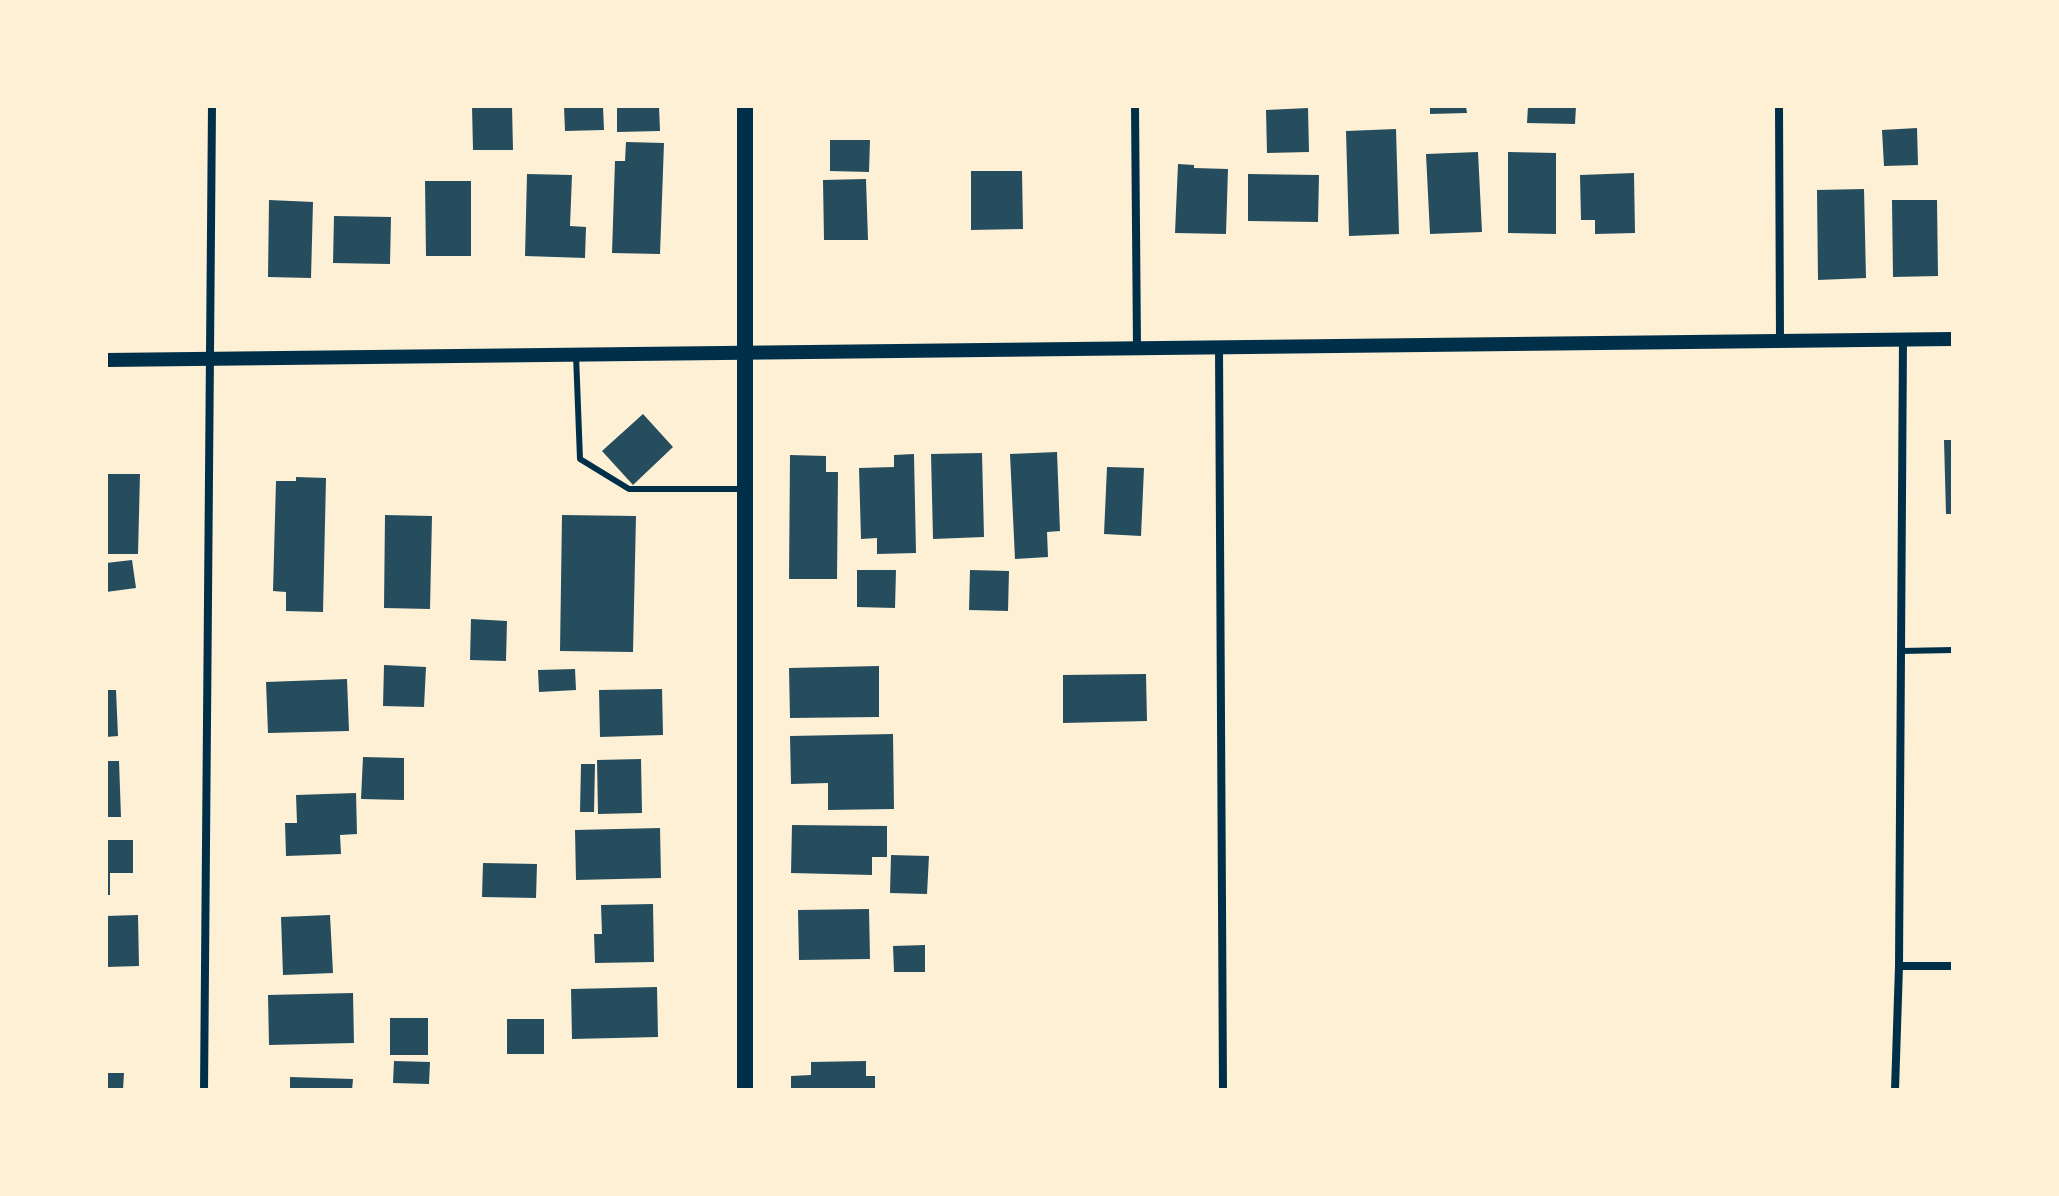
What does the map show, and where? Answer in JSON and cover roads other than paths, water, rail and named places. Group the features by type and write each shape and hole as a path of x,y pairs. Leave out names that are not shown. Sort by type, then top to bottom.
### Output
{"main road":[{"path":"745,106 745,1090"}],"street":[{"path":"204,1090 212,106"},
{"path":"1135,106 1137,348"},
{"path":"1779,106 1780,341"},
{"path":"1895,1090 1899,966 1903,339"},
{"path":"106,360 1953,339"},
{"path":"1219,348 1223,1090"},
{"path":"1899,966 1953,966"}],"lane":[{"path":"576,355 580,459 629,489 746,489"},
{"path":"1901,651 1953,650"}]}
